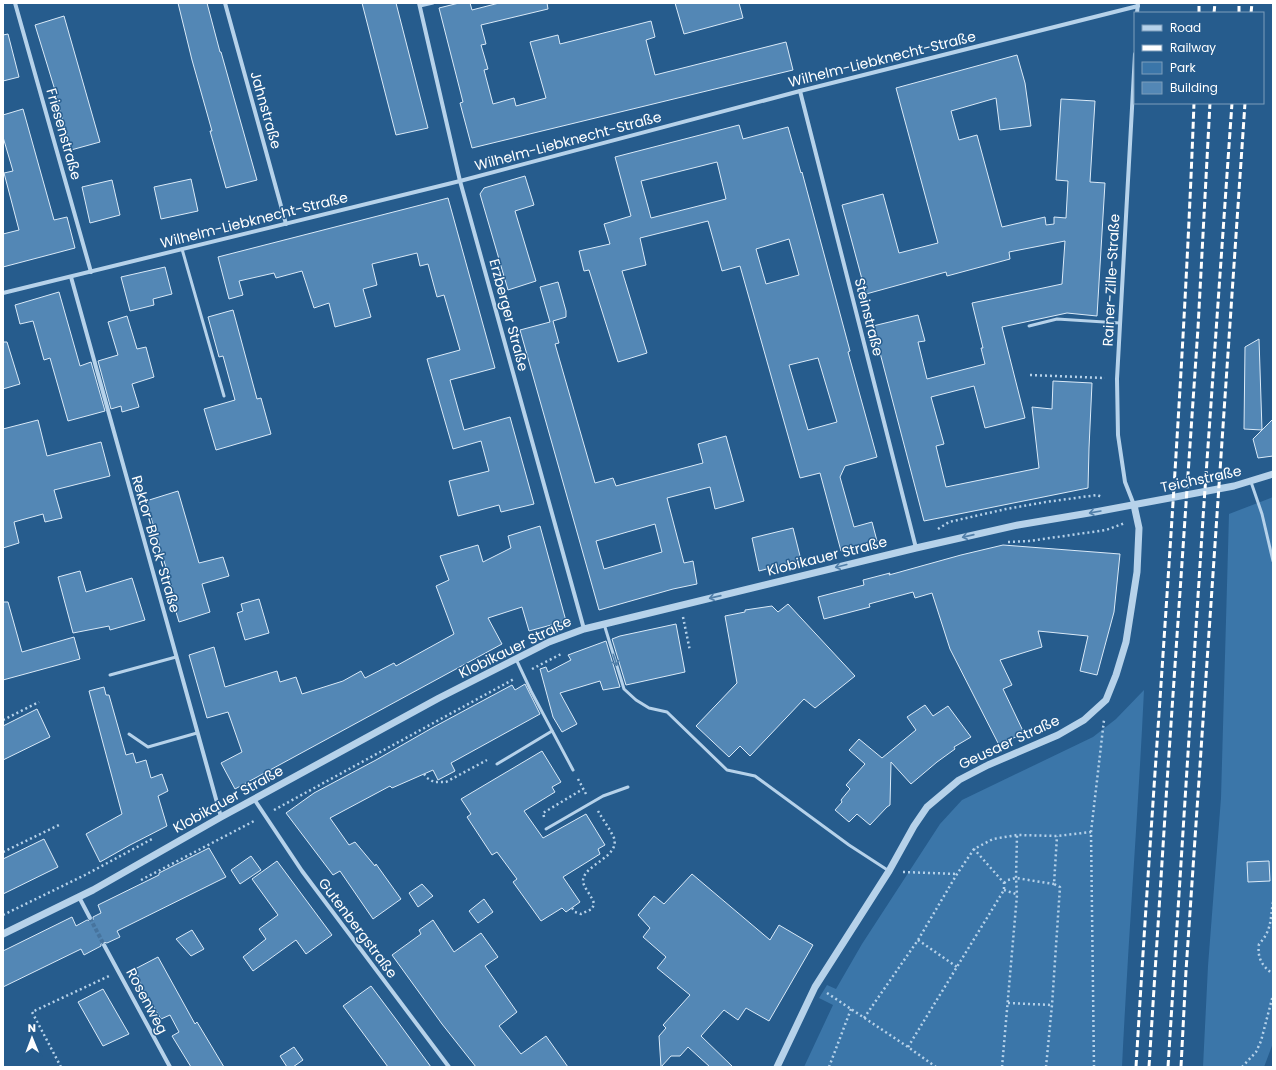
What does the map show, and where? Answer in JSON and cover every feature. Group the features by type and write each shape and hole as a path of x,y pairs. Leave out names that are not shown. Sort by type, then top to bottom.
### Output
{"street":[{"name":"Friesenstraße","path":"15,3 91,272"},
{"name":"Jahnstraße","path":"225,3 286,224"},
{"name":"Erzberger Straße","path":"419,4 460,181 584,628"},
{"name":"Wilhelm-Liebknecht-Straße","path":"3,293 460,181 1138,4"},
{"name":"Rainer-Zille-Straße","path":"1134,72 1117,379 1118,435 1125,482 1134,505"},
{"name":"Steinstraße","path":"800,91 916,548"},
{"name":"Rektor-Block-Straße","path":"71,277 221,817"},
{"name":"Teichstraße","path":"1134,505 1234,486 1273,474"},
{"name":"Klobikauer Straße","path":"3,934 79,897 221,817 439,698 549,642 584,628 1018,525 1134,505"},
{"name":"Geusaer Straße","path":"777,1067 815,987 927,807 959,780 988,765 1058,735 1084,720 1106,700 1116,675 1126,642 1137,572 1140,536 1134,505"},
{"name":"Gutenbergstraße","path":"254,799 302,871 450,1067"},
{"path":"79,897 90,918"},
{"name":"Rosenweg","path":"104,945 170,1067"}],"lane":[{"name":"Erzberger Straße","path":"419,4 433,3"},
{"path":"182,250 224,396"},
{"path":"1029,326 1056,319 1120,323"},
{"path":"1251,482 1262,514 1273,561"},
{"path":"604,623 624,689 636,700 649,708 667,712 727,770 755,776 849,845 888,871"},
{"path":"110,676 176,657"},
{"path":"516,658 552,732 573,770"},
{"path":"498,764 552,732"},
{"path":"129,734 148,747 197,733"},
{"path":"546,829 603,796 628,788"}],"path":[{"path":"1030,375 1117,379"},
{"path":"913,536 934,531 948,522 1006,509 1097,495 1105,497"},
{"path":"1005,542 1029,541 1106,530 1137,519"},
{"path":"680,605 690,651"},
{"path":"683,618 690,616"},
{"path":"140,880 265,815 513,679 568,651"},
{"path":"513,679 517,686"},
{"path":"1094,1067 1092,832 1106,700"},
{"path":"3,720 39,702"},
{"path":"424,774 427,778 434,782 446,782 492,757"},
{"path":"572,908 575,912 581,914 592,909 594,904 593,900 583,883 585,873 609,854 614,845 614,839 593,802"},
{"path":"3,852 59,825"},
{"path":"864,1018 918,940 957,874 974,849 993,838 1017,835 1057,836 1092,832"},
{"path":"1002,1067 1017,894 1017,835"},
{"path":"1054,884 1057,836"},
{"path":"3,915 85,875 155,838"},
{"path":"908,1047 1004,890 1004,883 974,849"},
{"path":"888,871 957,874"},
{"path":"1004,883 1008,880 1016,878 1054,884 1060,887 1046,1067"},
{"path":"1004,890 1017,894"},
{"path":"1273,902 1269,929 1265,937 1258,944 1258,951 1265,968 1273,974"},
{"path":"918,940 957,967"},
{"path":"61,1067 32,1012 119,972"},
{"path":"815,987 826,991 936,1067"},
{"path":"1242,1067 1256,1052 1273,995"},
{"path":"1008,1003 1052,1005"},
{"path":"829,1067 851,1009"}],"green space":[{"path":"1273,497 1273,1043 1264,1067 1203,1067 1208,966 1221,798 1229,514"},
{"path":"1144,690 1122,1067 804,1067 833,1005 819,998 827,985 836,989 862,944 940,824 962,800 1093,737 1116,719"}],"building":[{"path":"178,3 207,3 257,180 226,188"},
{"path":"362,3 396,3 428,128 396,135"},
{"path":"459,3 470,3 472,10 499,3 547,3 548,9 481,25 486,44 481,45 488,69 484,70 493,104 514,98 516,106 546,98 530,42 558,35 560,44 651,21 655,37 646,40 655,75 786,42 793,70 472,148 460,103 463,102 439,8"},
{"path":"675,3 739,3 743,18 684,34"},
{"path":"64,16 100,142 71,150 58,100 35,25"},
{"path":"8,34 19,77 3,81 3,35"},
{"path":"1017,55 1025,83 1031,126 1000,130 996,98 951,111 959,140 977,135 1002,227 1045,217 1046,225 1054,224 1054,217 1066,218 1068,181 1056,180 1061,99 1095,101 1090,182 1105,183 1097,316 1067,313 1002,327 1025,418 985,428 974,386 931,397 944,444 936,446 946,487 1039,468 1032,407 1052,409 1053,381 1092,383 1088,488 924,521 873,326 918,315 925,341 918,342 927,379 985,364 981,348 983,348 972,303 1062,284 1065,241 1009,252 1010,259 947,276 946,272 866,294 842,205 883,194 899,253 938,243 896,88"},
{"path":"23,109 54,220 67,217 75,248 3,267 3,234 19,230 4,173 13,171 3,137 3,115"},
{"path":"739,125 743,139 788,127 801,173 802,172 850,351 848,352 877,457 845,466 840,477 854,527 872,522 877,541 841,551 820,473 800,478 740,266 722,271 708,221 640,238 646,265 622,271 647,353 618,362 589,270 584,271 579,251 610,244 604,224 631,216 615,157","holes":["717,162 726,199 651,218 641,181","789,239 799,275 766,284 756,249","818,358 837,422 808,430 789,365"]},
{"path":"525,176 534,205 515,211 536,281 508,290 480,194 484,188"},
{"path":"191,179 198,211 161,219 154,187"},
{"path":"112,180 120,215 90,223 82,187"},
{"path":"448,198 495,368 450,380 464,430 510,417 534,504 501,512 499,505 458,516 449,481 489,471 481,441 453,449 427,359 460,350 444,295 437,297 428,264 420,266 417,253 372,264 377,285 363,289 371,317 335,327 329,303 314,308 302,271 276,278 274,273 239,281 243,295 229,299 218,257"},
{"path":"165,267 172,294 153,299 154,305 130,311 121,277"},
{"path":"558,282 566,311 566,317 553,321 559,343 555,344 595,483 613,478 616,486 703,463 698,444 726,436 744,501 715,509 710,487 667,498 684,563 693,561 697,584 673,589 599,610 520,330 550,322 540,287","holes":["655,524 662,552 604,569 596,541"]},
{"path":"59,292 80,366 91,362 105,411 68,421 50,358 44,360 33,321 20,324 15,305"},
{"path":"233,310 257,399 261,398 271,434 216,450 204,409 235,400 223,356 219,357 208,317"},
{"path":"127,316 137,349 146,347 154,377 132,384 139,407 122,412 121,406 111,409 98,361 118,355 108,322"},
{"path":"1259,339 1262,430 1244,429 1245,347"},
{"path":"3,342 7,342 20,384 3,389"},
{"path":"1273,419 1273,456 1258,458 1253,439"},
{"path":"38,420 47,456 101,442 110,476 54,490 62,518 45,522 43,514 14,522 19,543 3,548 3,429"},
{"path":"178,491 199,563 223,557 229,576 202,584 210,612 179,622 170,592 173,591 146,501"},
{"path":"540,526 566,621 529,631 522,607 488,618 502,644 235,789 221,763 242,752 228,712 207,718 189,655 214,647 225,687 277,671 280,682 296,677 302,694 343,681 361,671 365,678 394,663 396,666 454,634 436,586 449,580 440,556 478,545 483,562 511,548 508,536"},
{"path":"793,528 801,560 759,571 752,538"},
{"path":"1003,545 1120,554 1114,612 1097,675 1080,671 1088,636 1038,631 1042,647 1000,660 1012,685 1003,689 1024,733 999,745 950,649 932,593 915,598 913,592 869,604 870,607 824,619 818,597 864,585 863,580 890,573 889,575"},
{"path":"80,571 86,592 132,578 145,620 110,630 109,626 73,633 58,577"},
{"path":"259,599 269,633 245,640 237,613 243,611 241,604"},
{"path":"3,602 8,602 22,652 74,637 80,659 3,680"},
{"path":"788,604 855,676 815,708 804,699 750,756 740,746 729,757 696,726 737,683 725,616 745,612 745,610 772,606 778,612"},
{"path":"676,624 685,672 626,685 612,639"},
{"path":"606,641 620,687 603,690 600,681 560,693 577,724 562,732 553,717 540,669 546,667 548,672 571,660 568,655"},
{"path":"525,684 540,714 451,763 455,771 438,780 433,770 392,788 390,786 330,818 349,845 355,842 375,866 376,864 401,899 373,919 340,871 333,875 286,813 314,793 432,728 512,685 515,690"},
{"path":"104,687 106,695 109,695 126,755 133,753 136,763 146,760 151,778 162,774 168,791 158,796 167,826 100,862 86,834 122,814 89,691"},
{"path":"925,705 933,716 948,706 971,737 954,747 955,749 911,784 891,762 890,805 870,825 857,814 849,822 835,810 850,789 846,785 865,764 849,750 859,739 882,758 916,730 907,717"},
{"path":"37,709 50,737 3,760 3,726"},
{"path":"542,751 561,782 552,787 555,792 524,811 543,838 586,814 605,845 598,849 600,854 563,877 580,902 566,912 562,908 541,921 513,882 517,879 497,852 492,855 467,817 471,814 461,799"},
{"path":"44,839 58,867 3,894 3,859"},
{"path":"209,848 226,877 117,931 120,937 107,943 103,942 101,946 84,955 81,949 3,987 3,951 72,917 76,926 87,920 93,920 93,917 101,913 98,905"},
{"path":"251,856 261,870 240,884 231,870"},
{"path":"277,861 332,935 306,954 296,940 253,971 243,957 266,939 259,929 278,915 252,879"},
{"path":"1269,861 1270,881 1248,882 1247,862"},
{"path":"692,874 770,940 779,925 813,945 769,1021 746,1008 738,1020 724,1010 701,1036 733,1067 710,1067 688,1047 680,1056 671,1056 661,1067 659,1036 666,1028 663,1025 690,995 657,968 666,957 643,937 650,928 638,915 654,896 664,904"},
{"path":"422,884 433,896 418,907 409,893"},
{"path":"484,899 493,912 478,923 469,911"},
{"path":"433,920 454,952 481,933 498,957 485,966 517,1012 499,1026 521,1054 546,1036 568,1067 476,1067 442,1024 392,955 421,934 419,930"},
{"path":"192,930 204,949 191,956 176,939"},
{"path":"158,957 195,1024 197,1022 224,1067 191,1067 172,1036 179,1032 170,1015 161,1019 144,991 135,969"},
{"path":"371,986 431,1067 388,1067 343,1006"},
{"path":"103,989 129,1034 103,1046 78,1002"},
{"path":"294,1047 303,1060 293,1067 287,1067 280,1056"}],"tunnel":[{"path":"90,918 104,945"}],"railway":[{"path":"1199,3 1199,12"},
{"path":"1214,12 1215,3"},
{"path":"1239,3 1239,12"},
{"path":"1251,12 1252,3"},
{"path":"1136,1067 1183,344 1194,104"},
{"path":"1149,1067 1198,328 1210,104"},
{"path":"1168,1067 1203,518 1232,104"},
{"path":"1181,1067 1186,971 1245,104"}]}
